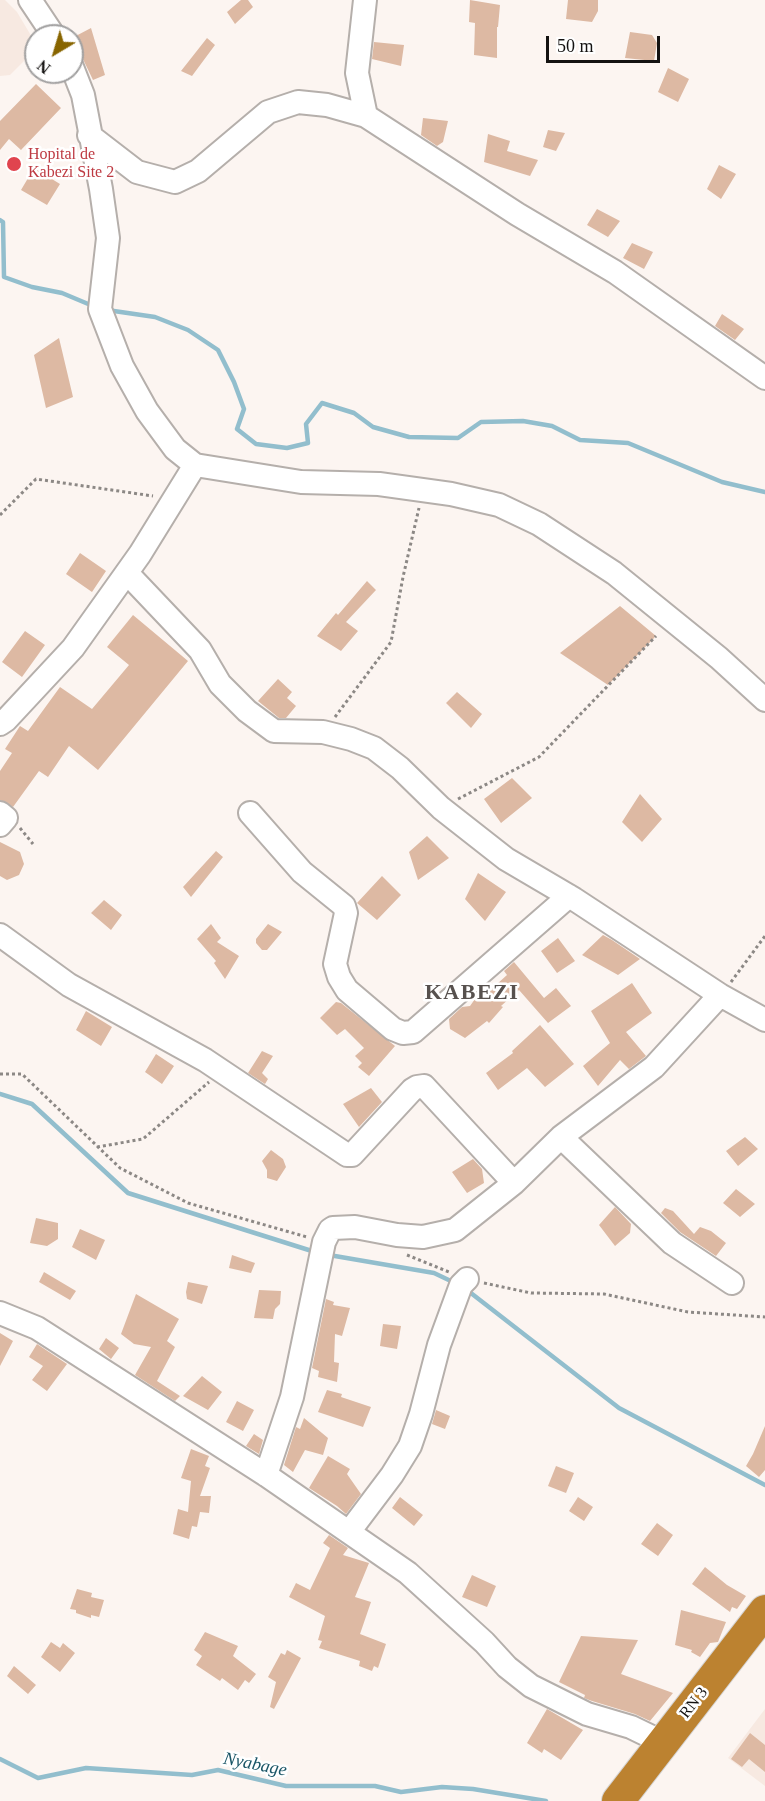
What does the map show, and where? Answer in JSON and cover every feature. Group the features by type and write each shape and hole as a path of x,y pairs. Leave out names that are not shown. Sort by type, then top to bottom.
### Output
{"highway":[{"name":"RN 3","path":"620,1798 765,1611"}],"street":[{"path":"30,0 46,24"},
{"path":"365,0 357,73 366,116"},
{"path":"79,84 83,95 101,189 108,238 100,309 122,366 147,411 175,449 195,465 301,482 380,484 451,494 499,505 539,524 615,573 719,658 765,700"},
{"path":"89,135 138,172 175,182 198,171 268,112 298,102 327,105 366,116 517,214 615,272 765,378"},
{"path":"2,725 73,648 127,573 195,465"},
{"path":"127,573 200,650 220,684 247,711 274,730 323,732 374,748 400,768 441,808 506,859 569,896 720,995 765,1020"},
{"path":"0,813 6,818 0,825"},
{"path":"250,813 302,872 344,906 346,913 335,964 339,977 347,990 393,1029 403,1033 413,1032 569,896"},
{"path":"0,935 69,984 205,1059 347,1155 352,1155 412,1090 424,1086 514,1183"},
{"path":"266,1475 292,1397 324,1242 330,1230 355,1227 397,1235 423,1237 455,1230 514,1183 561,1137 654,1067 720,995"},
{"path":"561,1137 672,1243 732,1283"},
{"path":"349,1532 392,1476 410,1446 424,1404 439,1345 461,1286 467,1279"},
{"path":"0,1313 37,1328 266,1475 349,1532 415,1579 484,1642 507,1667 531,1686 587,1714 630,1727 664,1743"}],"path":[{"path":"0,515 36,479 173,499"},
{"path":"323,732 391,642 423,490"},
{"path":"441,808 539,757 656,636"},
{"path":"720,995 765,936"},
{"path":"97,1147 143,1139 222,1071"}],"shaded area":[{"path":"0,0 5,0 17,12 24,24 24,61 10,75 0,76"},
{"path":"765,1709 765,1786 728,1758"}],"building":[{"path":"241,0 248,0 253,7 235,24 227,12"},
{"path":"470,0 500,5 497,58 474,55 475,23 469,22"},
{"path":"568,0 598,0 598,11 592,22 566,19"},
{"path":"91,28 105,75 93,80 84,61 84,32"},
{"path":"630,32 652,35 657,43 654,61 625,58"},
{"path":"207,38 215,45 192,76 181,71"},
{"path":"374,42 404,45 401,66 372,59"},
{"path":"668,68 689,79 678,102 658,92"},
{"path":"36,84 61,108 21,150 9,139 0,150 0,121"},
{"path":"423,118 448,121 443,142 437,146 421,135"},
{"path":"548,130 565,133 556,151 543,147"},
{"path":"488,134 510,141 507,151 538,160 530,176 484,162"},
{"path":"719,165 736,174 721,199 707,189"},
{"path":"34,168 60,184 47,205 21,190"},
{"path":"597,209 620,221 608,237 587,225"},
{"path":"632,243 653,252 644,269 623,258"},
{"path":"722,314 744,329 735,340 715,326"},
{"path":"59,338 73,397 46,408 34,355"},
{"path":"80,553 106,571 92,592 66,574"},
{"path":"367,581 376,590 346,622 358,631 341,651 317,636"},
{"path":"620,606 656,636 608,685 560,653"},
{"path":"133,615 188,661 98,770 69,746 48,777 39,771 13,807 0,800 0,771 12,753 5,749 20,726 28,731 60,687 92,709 129,665 107,647"},
{"path":"25,631 45,645 22,677 2,662"},
{"path":"278,679 292,692 287,698 296,706 286,718 279,718 258,701"},
{"path":"457,692 482,714 471,728 446,703"},
{"path":"512,778 532,798 501,823 484,799"},
{"path":"640,794 662,819 642,842 622,822"},
{"path":"427,836 449,858 418,880 409,852"},
{"path":"0,842 20,852 24,864 19,875 7,880 0,876"},
{"path":"216,851 223,857 191,897 183,887"},
{"path":"478,873 506,892 485,921 465,899"},
{"path":"382,876 401,895 377,920 357,903"},
{"path":"104,900 122,915 111,930 91,913"},
{"path":"211,924 221,938 217,942 239,956 225,979 214,963 216,961 197,939"},
{"path":"268,924 282,932 267,950 262,950 256,943 256,939"},
{"path":"603,935 640,959 618,975 582,955"},
{"path":"558,938 575,961 557,973 541,951"},
{"path":"514,962 544,998 556,988 571,1006 548,1023 519,990 501,1006 503,1007 489,1023 487,1021 465,1038 450,1029 449,1019 462,1007 470,1006 480,992 487,993 507,975 504,971"},
{"path":"632,983 652,1013 626,1032 646,1056 629,1069 620,1060 598,1086 583,1066 610,1043 591,1011"},
{"path":"336,1002 341,1003 395,1046 369,1076 358,1067 362,1063 355,1056 364,1048 345,1029 337,1035 320,1018"},
{"path":"86,1011 112,1027 101,1046 76,1030"},
{"path":"540,1025 574,1064 545,1087 527,1068 498,1090 486,1073 513,1053 512,1051"},
{"path":"262,1051 273,1056 262,1073 268,1079 265,1084 248,1073"},
{"path":"156,1054 174,1066 162,1084 145,1072"},
{"path":"371,1088 382,1102 359,1127 343,1104"},
{"path":"745,1137 758,1149 738,1166 726,1151"},
{"path":"271,1150 283,1159 286,1167 277,1181 267,1178 267,1170 262,1161"},
{"path":"473,1159 482,1169 484,1183 467,1193 452,1172"},
{"path":"736,1189 755,1204 740,1217 723,1203"},
{"path":"615,1207 631,1224 630,1233 615,1246 599,1225"},
{"path":"665,1208 673,1211 694,1234 700,1227 711,1231 726,1243 716,1256 680,1232 661,1213"},
{"path":"36,1218 58,1223 58,1239 47,1246 30,1243"},
{"path":"80,1229 105,1240 96,1260 72,1247"},
{"path":"232,1255 255,1263 251,1273 229,1268"},
{"path":"44,1272 76,1291 70,1300 39,1282"},
{"path":"188,1282 208,1286 202,1304 187,1299"},
{"path":"259,1290 281,1291 280,1304 275,1309 273,1319 254,1318"},
{"path":"136,1294 179,1319 167,1341 175,1347 157,1381 180,1396 175,1401 135,1375 151,1347 134,1344 121,1334"},
{"path":"326,1299 334,1302 333,1305 350,1308 342,1336 335,1334 334,1362 339,1363 337,1382 318,1377 319,1371 312,1368"},
{"path":"383,1324 401,1326 397,1349 380,1346"},
{"path":"0,1333 13,1341 0,1366"},
{"path":"106,1338 119,1348 111,1359 99,1349"},
{"path":"37,1344 67,1364 47,1391 32,1380 43,1366 29,1357"},
{"path":"202,1376 222,1392 208,1410 183,1396"},
{"path":"327,1390 371,1407 363,1427 318,1412"},
{"path":"237,1401 254,1410 243,1431 226,1422"},
{"path":"436,1410 450,1416 445,1429 432,1424"},
{"path":"304,1418 328,1438 323,1455 305,1450 293,1472 284,1465 296,1427 300,1429"},
{"path":"765,1426 765,1470 759,1477 746,1466"},
{"path":"254,1434 263,1440 259,1454 246,1446"},
{"path":"191,1449 209,1456 205,1466 210,1468 200,1496 211,1496 209,1513 200,1512 197,1527 192,1526 189,1539 173,1534 178,1509 188,1512 191,1481 181,1478"},
{"path":"328,1456 350,1469 347,1474 361,1494 346,1514 309,1488"},
{"path":"556,1466 574,1473 566,1493 548,1486"},
{"path":"400,1497 423,1515 414,1526 392,1508"},
{"path":"578,1497 593,1507 584,1521 569,1511"},
{"path":"657,1523 673,1535 658,1556 641,1544"},
{"path":"329,1535 348,1548 343,1555 369,1563 355,1597 371,1602 360,1634 386,1644 378,1668 374,1666 372,1671 359,1666 360,1661 319,1648 322,1641 318,1640 325,1616 289,1597 296,1583 310,1590 330,1548 323,1543"},
{"path":"705,1567 727,1585 746,1596 737,1609 732,1607 730,1612 692,1584"},
{"path":"472,1575 496,1586 487,1607 462,1597"},
{"path":"77,1589 92,1593 91,1597 104,1600 99,1617 91,1615 91,1618 70,1609"},
{"path":"681,1610 726,1622 718,1642 710,1643 700,1657 691,1652 692,1650 675,1645"},
{"path":"205,1632 238,1646 233,1656 256,1674 249,1683 245,1680 238,1690 222,1678 220,1681 196,1665 202,1656 194,1650"},
{"path":"581,1636 638,1640 621,1674 673,1693 650,1721 584,1698 585,1695 559,1682"},
{"path":"51,1642 60,1648 63,1643 75,1653 60,1672 41,1657"},
{"path":"287,1650 301,1658 274,1709 270,1707 276,1682 268,1677 281,1653 285,1655"},
{"path":"14,1666 36,1685 28,1694 7,1676"},
{"path":"547,1709 583,1730 561,1760 544,1749 542,1753 527,1743"},
{"path":"750,1733 765,1745 765,1772 749,1759 742,1767 731,1759"}],"waterway":[{"path":"0,220 3,222 4,277 32,287 62,293 93,306"},
{"path":"107,310 155,317 188,330 218,350 244,409 237,429 256,444 287,448 308,443 306,424 322,403 354,413 373,427 409,437 458,438 481,422 523,421 552,426 580,440 628,443 722,482 765,492"},
{"path":"0,1094 32,1104 128,1193 315,1252"},
{"path":"329,1255 434,1273 455,1283"},
{"path":"467,1290 619,1408 765,1485"},
{"name":"Nyabage","path":"0,1759 38,1778 86,1768 192,1775 218,1770 286,1786 375,1786 401,1792 442,1787 473,1789 546,1801"}],"place":[{"name":"Hopital de Kabezi Site 2","path":"14,164"}],"district":[{"name":"KABEZI","path":"472,993"}]}
